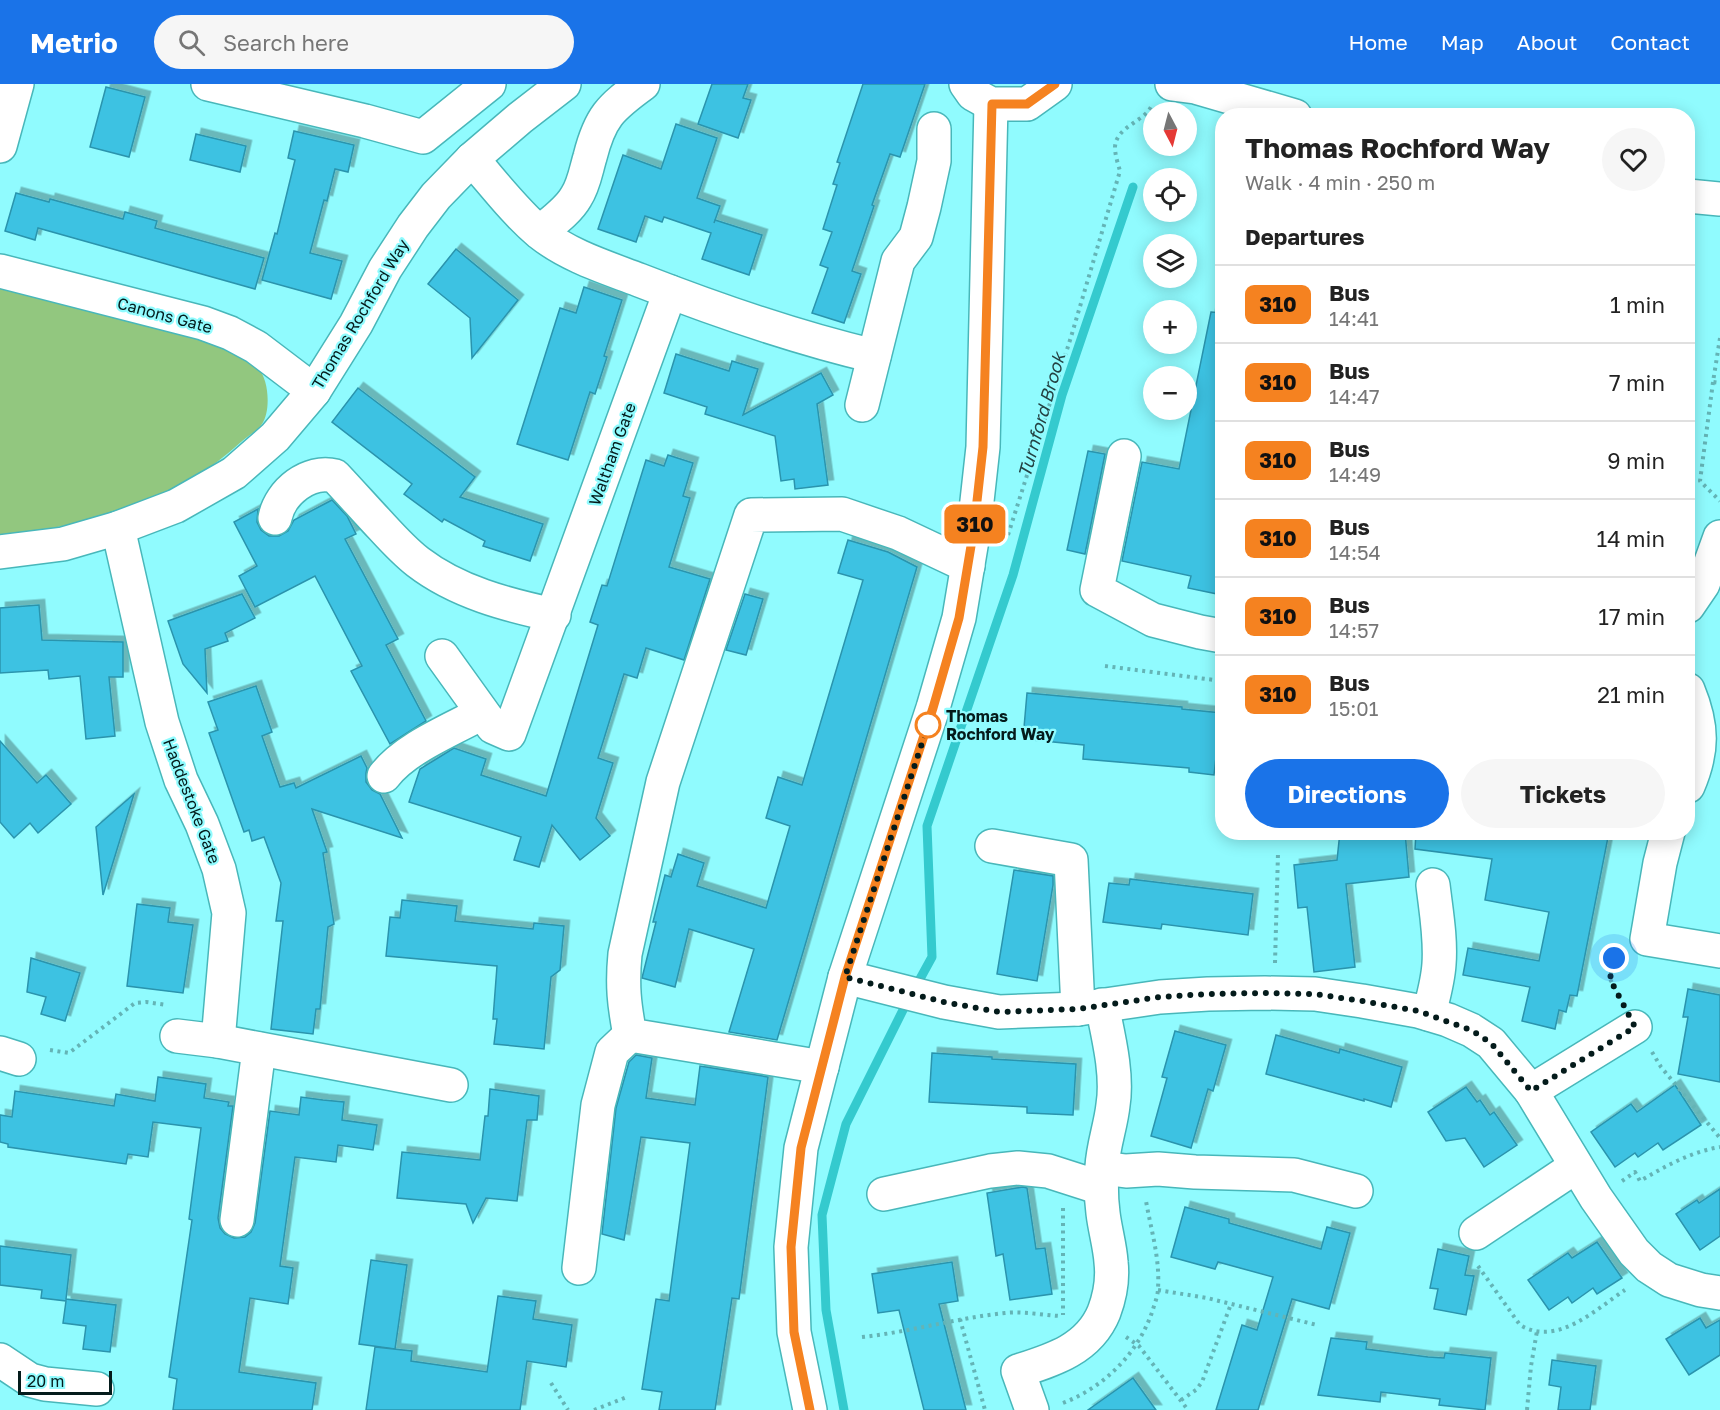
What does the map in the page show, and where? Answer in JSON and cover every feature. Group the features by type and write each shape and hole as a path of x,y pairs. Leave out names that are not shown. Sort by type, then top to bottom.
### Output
{"street":[{"path":"0,146 17,84"},
{"path":"208,84 423,137 489,84"},
{"name":"Thomas Rochford Way","path":"0,552 63,544 118,528 176,506 234,473 275,437 314,391 356,324 384,269 436,196 472,159 519,118 564,84"},
{"path":"540,232 576,198 595,135 607,114 643,84"},
{"path":"966,84 973,94 992,104 1027,104 1055,84"},
{"path":"1162,94 1195,87 1267,108"},
{"path":"810,1410 794,1332 791,1247 801,1148 845,977 933,708 959,618 974,528 983,447 992,104"},
{"path":"862,405 898,261 916,237 934,161 934,129"},
{"path":"472,159 540,232 557,245 584,259 712,308 822,344 874,356"},
{"path":"1695,197 1720,200"},
{"name":"Canons Gate","path":"0,271 230,333 256,347 314,391"},
{"name":"Waltham Gate","path":"483,713 493,727 509,734 670,292"},
{"path":"1124,456 1097,590 1153,620 1215,635"},
{"path":"275,518 277,508 283,498 295,487 311,477 324,474 335,476 397,543 418,562 482,596 512,606 554,615"},
{"path":"630,1035 623,997 624,954 647,851 663,783 751,515 842,514 898,533 968,566"},
{"name":"Haddestoke Gate","path":"118,528 162,722 181,780 202,824 219,869 229,913 218,1041"},
{"path":"1695,596 1703,584 1720,537"},
{"path":"384,776 392,765 412,750 483,713 442,657"},
{"path":"1695,710 1700,736 1695,766"},
{"path":"1666,840 1647,939 1720,951"},
{"path":"992,846 1071,860 1090,1007 1113,1068 1114,1104 1101,1178 1103,1212 1112,1276 1108,1302 1097,1326 1082,1343 1043,1364 1018,1371 1030,1409"},
{"path":"1429,1014 1437,984 1440,949 1433,885"},
{"path":"845,977 944,1002 999,1012 1090,1007 1160,997 1276,993 1315,994 1429,1014 1471,1030 1491,1043 1531,1091 1575,1167 1634,1252 1649,1267 1669,1280 1720,1293"},
{"path":"1531,1091 1635,1027"},
{"path":"630,1035 822,1067"},
{"path":"579,1268 598,1105 612,1052 630,1035"},
{"path":"177,1036 218,1041 451,1085"},
{"path":"237,1220 259,1049"},
{"path":"1475,1247 1575,1167"},
{"path":"884,1194 990,1171 1018,1168 1101,1178 1126,1171 1158,1169 1294,1175 1356,1191"},
{"path":"0,1360 30,1380 45,1384 97,1389"}],"path":[{"path":"1008,536 1071,338 1120,171 1115,146 1117,139 1127,127 1147,114 1162,94"},
{"path":"1720,338 1700,481 1720,501"},
{"path":"1713,382 1720,383"},
{"path":"1105,666 1215,680"},
{"path":"1276,993 1274,949 1278,853"},
{"path":"1647,939 1617,938 1610,979 1635,1027 1661,1067 1720,1138"},
{"path":"10,1056 31,1046 69,1053 135,1003 168,1005"},
{"path":"1596,1198 1635,1172 1640,1181 1674,1161 1701,1150 1720,1147"},
{"path":"1475,1247 1520,1325 1537,1331 1560,1330 1574,1323 1637,1281 1649,1267"},
{"path":"1158,1290 1207,1298 1317,1325"},
{"path":"1181,1400 1196,1390 1202,1382 1231,1304"},
{"path":"862,1337 892,1334 960,1319 1007,1312 1063,1316 1097,1326 1139,1346 1188,1410"},
{"path":"960,1319 985,1410"},
{"path":"1527,1410 1537,1331"},
{"path":"551,1383 568,1410"},
{"path":"594,1410 627,1397"}],"green space":[{"path":"0,285 170,328 230,349 258,368 265,380 268,403 262,424 205,470 151,500 69,525 0,536"}],"building":[{"path":"712,84 748,84 743,98 751,100 738,138 698,124"},
{"path":"863,84 925,84 900,157 890,154 872,205 874,206 852,271 861,274 844,323 812,313 828,268 820,265 832,232 823,229 837,185 833,184 840,163 837,162"},
{"path":"106,87 145,97 129,157 90,147"},
{"path":"676,124 717,138 697,198 720,206 715,220 762,235 749,275 702,259 711,233 664,217 662,222 645,216 636,242 598,229 623,155 661,169"},
{"path":"294,131 354,145 348,172 335,169 310,253 342,261 331,299 262,280 275,233 277,234 295,160 288,158"},
{"path":"196,134 246,146 240,172 190,160"},
{"path":"16,193 49,202 50,199 123,219 125,212 157,221 155,228 264,258 255,289 38,228 35,240 5,231"},
{"path":"456,249 518,300 472,358 470,318 428,284"},
{"path":"584,287 622,300 604,356 607,357 595,394 590,392 568,460 517,444 560,308 576,313"},
{"path":"1211,312 1215,312 1215,594 1188,588 1191,576 1122,561 1142,462 1179,469 1189,420 1197,420 1197,381"},
{"path":"676,354 729,371 732,361 758,369 743,415 821,373 833,395 817,404 828,485 795,489 794,479 781,481 775,436 705,414 707,407 664,393"},
{"path":"358,388 475,477 460,497 543,524 530,561 483,546 485,541 444,519 442,522 404,494 412,484 332,422"},
{"path":"1088,451 1105,454 1085,554 1067,550"},
{"path":"668,455 693,463 683,496 690,498 669,567 710,579 684,660 646,648 637,678 624,674 598,758 613,763 596,818 610,836 580,860 552,825 539,867 514,860 521,837 409,802 420,769 454,748 486,759 481,775 546,796 598,625 590,622 602,585 607,586 646,460 664,466"},
{"path":"332,500 347,516 356,534 345,539 398,639 386,645 426,721 390,744 351,671 362,666 315,576 255,607 239,576 257,566 234,522 258,509 257,522 261,530 269,536 279,536 288,531 294,520"},
{"path":"848,540 888,552 917,567 777,1040 729,1032 754,949 689,929 675,987 642,978 656,922 653,922 665,875 671,877 678,854 704,863 697,886 766,908 790,826 766,818 778,777 802,785 863,580 838,573"},
{"path":"242,594 255,618 225,633 228,641 205,649 207,693 183,664 168,621"},
{"path":"745,594 763,599 746,655 726,650"},
{"path":"39,605 42,640 123,642 123,677 109,677 115,736 86,739 80,676 49,679 48,670 0,673 0,608"},
{"path":"256,686 272,732 262,736 280,787 294,783 296,788 361,756 367,768 366,782 372,790 380,794 402,838 312,809 327,852 323,853 334,924 328,927 320,1009 316,1009 313,1034 271,1029 283,921 276,921 281,883 264,837 252,841 249,830 244,832 209,733 218,730 208,702"},
{"path":"1027,693 1182,707 1182,709 1215,712 1214,775 1189,772 1189,768 1083,759 1084,745 1023,739"},
{"path":"0,741 37,783 46,775 71,804 38,833 30,823 14,838 0,822"},
{"path":"134,794 103,895 96,827"},
{"path":"1339,840 1406,840 1409,877 1346,884 1355,967 1314,972 1307,907 1298,908 1294,865 1337,860"},
{"path":"1416,840 1607,840 1577,996 1570,995 1566,1012 1559,1010 1555,1029 1522,1021 1530,987 1463,975 1468,948 1539,961 1549,912 1485,900 1492,859 1415,849"},
{"path":"1014,870 1053,876 1037,981 997,974"},
{"path":"1130,879 1253,894 1248,935 1162,924 1161,929 1103,922 1109,883 1129,885"},
{"path":"402,900 457,906 455,921 533,929 534,923 564,926 560,970 551,977 544,1049 494,1044 497,1019 493,1019 497,966 386,956 390,917 400,918"},
{"path":"137,904 170,908 168,922 193,925 183,993 127,986"},
{"path":"31,958 80,973 65,1021 41,1014 46,997 27,992"},
{"path":"1688,989 1720,995 1720,1082 1678,1074 1688,1017 1683,1017"},
{"path":"1175,1031 1226,1045 1213,1091 1208,1089 1191,1148 1151,1136 1167,1078 1162,1077"},
{"path":"1276,1035 1339,1053 1340,1049 1402,1067 1391,1107 1266,1074"},
{"path":"932,1053 1076,1064 1073,1115 1027,1113 1027,1107 929,1102"},
{"path":"636,1055 652,1058 646,1098 695,1105 700,1066 768,1077 739,1299 732,1298 715,1410 659,1410 662,1392 642,1389 656,1299 669,1301 690,1143 641,1137 624,1240 602,1234 616,1108 629,1062"},
{"path":"158,1077 206,1084 204,1098 229,1102 228,1106 233,1106 218,1218 220,1228 225,1234 234,1238 245,1237 251,1232 255,1223 270,1111 299,1115 301,1097 344,1102 342,1120 377,1125 373,1150 338,1145 336,1162 295,1157 280,1266 293,1268 288,1304 250,1298 239,1372 316,1383 312,1410 173,1410 177,1379 169,1377 192,1220 189,1219 201,1128 153,1122 148,1157 128,1154 126,1164 8,1147 8,1144 0,1142 0,1115 12,1117 15,1091 114,1106 116,1094 155,1101"},
{"path":"1675,1085 1701,1125 1663,1150 1658,1143 1638,1157 1635,1153 1615,1167 1591,1132 1631,1104 1637,1112"},
{"path":"1466,1087 1477,1102 1480,1100 1490,1115 1494,1112 1517,1145 1484,1167 1465,1138 1446,1141 1428,1112"},
{"path":"490,1089 539,1096 537,1120 527,1120 517,1201 486,1198 473,1223 466,1204 397,1198 402,1152 480,1160"},
{"path":"1027,1188 1036,1249 1045,1248 1052,1294 1010,1300 1003,1254 996,1256 987,1193"},
{"path":"1720,1189 1720,1236 1700,1250 1676,1214"},
{"path":"1185,1207 1229,1219 1229,1223 1321,1249 1327,1227 1350,1233 1329,1309 1292,1299 1258,1410 1216,1410 1242,1325 1257,1330 1273,1277 1218,1262 1215,1269 1171,1257"},
{"path":"1597,1242 1622,1278 1597,1294 1593,1288 1572,1303 1568,1297 1549,1310 1528,1280 1568,1253 1572,1258"},
{"path":"0,1246 71,1255 66,1299 116,1305 110,1352 83,1349 86,1326 63,1323 66,1301 41,1298 42,1290 0,1285"},
{"path":"1438,1249 1469,1256 1465,1275 1474,1276 1466,1315 1434,1309 1438,1289 1430,1288"},
{"path":"371,1260 407,1265 395,1349 359,1344"},
{"path":"952,1262 958,1301 939,1304 966,1410 924,1410 899,1310 878,1313 872,1274"},
{"path":"498,1296 536,1301 533,1319 572,1325 566,1367 527,1361 520,1410 366,1410 375,1347 412,1351 411,1361 487,1372"},
{"path":"1700,1318 1706,1328 1720,1320 1720,1355 1689,1375 1666,1339"},
{"path":"1331,1338 1367,1342 1366,1349 1428,1357 1444,1358 1445,1353 1491,1358 1485,1410 1439,1405 1440,1399 1381,1392 1380,1402 1318,1395"},
{"path":"1552,1360 1596,1366 1590,1410 1558,1410 1561,1387 1549,1385"},
{"path":"1133,1378 1156,1410 1088,1410"}],"waterway":[{"name":"Turnford Brook","path":"915,988 932,957 927,826 1013,575 1062,395 1133,187"},
{"name":"Turnford Brook","path":"844,1410 826,1310 822,1215 846,1124 908,1000"}],"bus line":[{"name":"310","path":"810,1410 794,1332 791,1247 801,1148 845,977 933,708 959,618 974,528 983,447 992,104 1027,104 1055,84"}],"place":[{"name":"Thomas Rochford Way","path":"928,725"}],"route":[{"path":"928,725 845,977 944,1002 999,1012 1078,1009 1160,997 1208,994 1315,994 1362,1001 1418,1011 1471,1030 1491,1043 1531,1091 1635,1027 1610,979 1614,958"}]}
